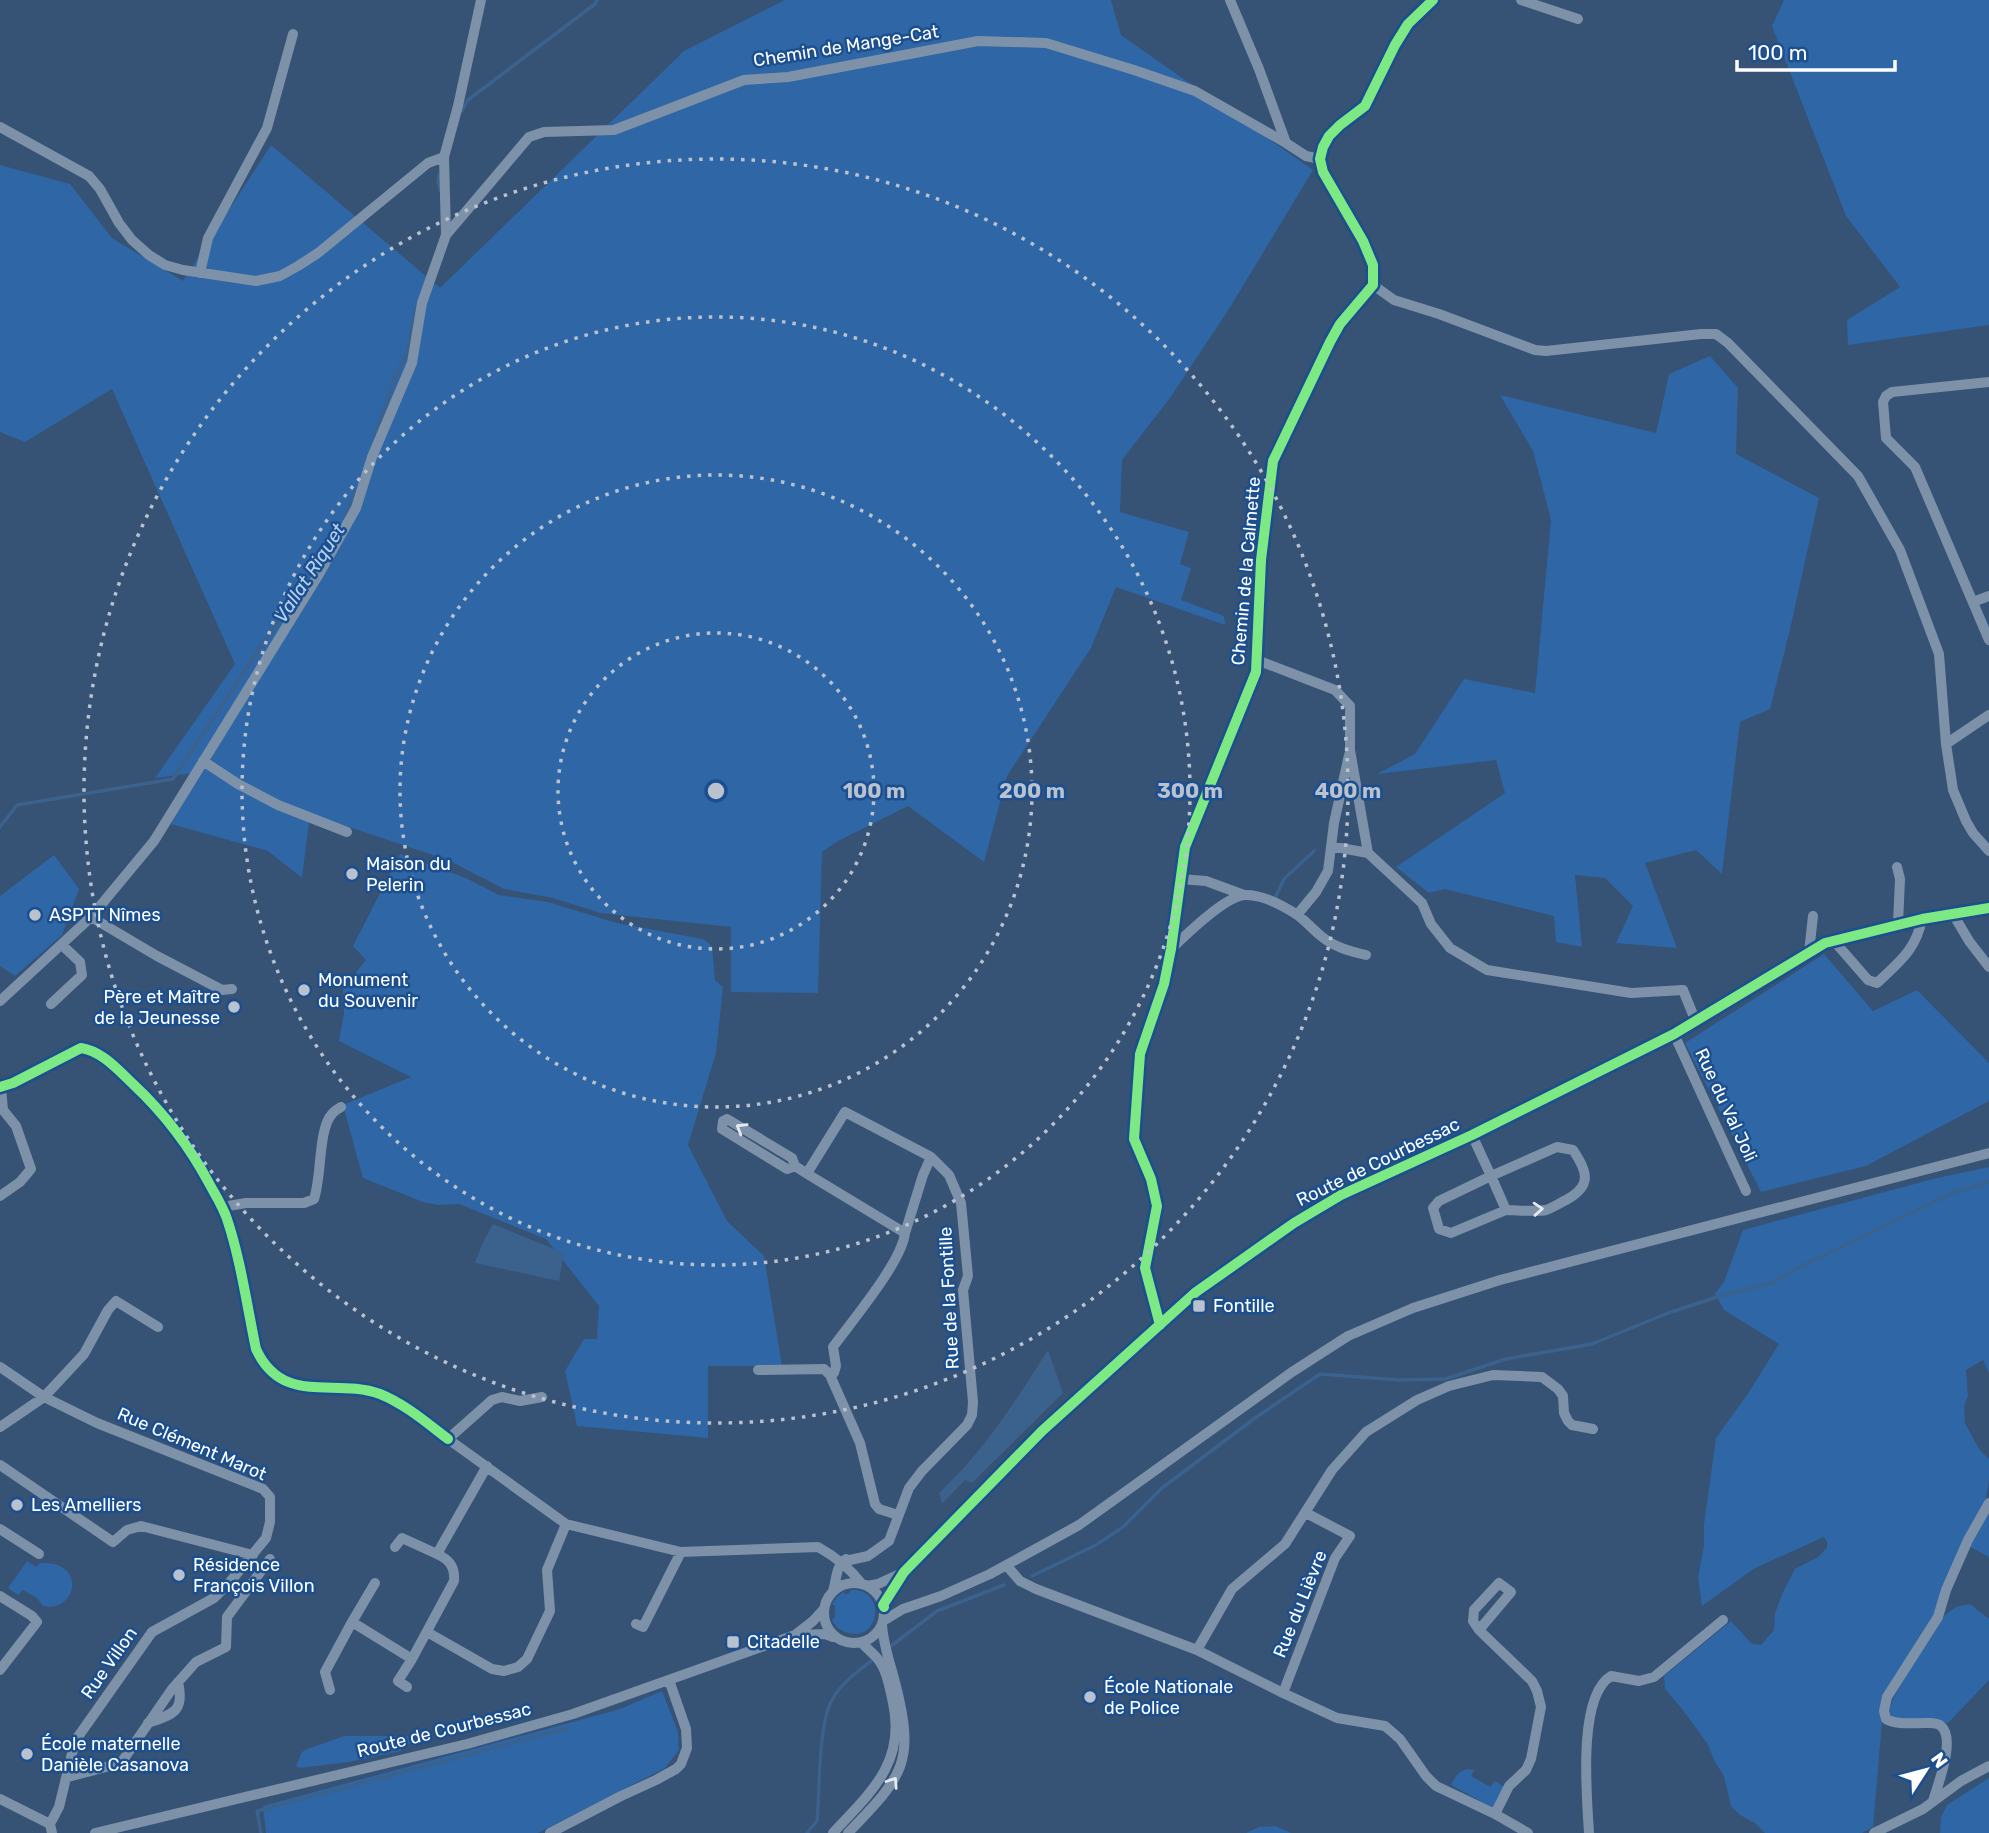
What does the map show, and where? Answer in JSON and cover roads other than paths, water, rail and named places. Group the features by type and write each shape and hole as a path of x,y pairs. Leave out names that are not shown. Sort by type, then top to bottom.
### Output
{"street":[{"path":"0,1001 91,917 154,841 319,574 356,508 372,457 412,363 422,303 446,235 444,157 481,0"},
{"path":"1230,0 1286,143"},
{"path":"1433,0 1408,24 1365,106 1329,136 1320,159 1323,172 1363,241 1373,265 1373,285 1394,300 1535,350 1702,334 1716,334 1728,343 1858,476 1900,550 1939,654 1950,776 1961,810 1973,833 1989,851"},
{"path":"1521,0 1578,19"},
{"path":"200,273 208,237 267,128 293,34"},
{"name":"Chemin de Mange-Cat","path":"446,235 529,137 544,132 614,130 744,80 788,77 978,41 1046,43 1195,91 1306,156 1320,159"},
{"path":"0,127 89,176 100,189 119,223 149,256 183,270 256,281 280,276 318,253 428,163 444,157"},
{"name":"Chemin de la Calmette","path":"1160,1325 1145,1268 1157,1206 1151,1179 1134,1139 1140,1054 1164,984 1185,847 1256,672 1261,559 1273,461 1335,333 1373,285"},
{"path":"1989,382 1892,392 1883,402 1886,438 1915,467 1989,640"},
{"path":"1973,603 1989,596"},
{"path":"1256,660 1335,690 1350,706 1350,750 1368,853"},
{"path":"1946,744 1989,715"},
{"path":"1297,915 1316,892 1328,871 1334,823 1350,750"},
{"path":"203,761 238,784 278,805 347,832"},
{"path":"1331,848 1368,853 1422,904 1431,924 1450,948 1487,970 1631,993 1683,990 1696,1022"},
{"path":"1897,867 1900,879 1898,925"},
{"path":"1180,879 1206,881 1244,895 1270,900 1297,915 1323,937 1344,950 1366,955"},
{"path":"1171,949 1228,902 1244,895"},
{"name":"Route de Courbessac","path":"883,1606 904,1572 1042,1431 1196,1292 1294,1223 1351,1190 1472,1135 1674,1034 1825,943 1922,919 1989,908"},
{"path":"1953,914 1989,967"},
{"path":"1810,952 1813,916"},
{"path":"91,917 157,956 227,990"},
{"path":"1834,941 1868,980 1877,983 1909,952 1922,919"},
{"path":"53,997 82,975 80,962 62,945"},
{"name":"Rue du Val Joli","path":"1674,1034 1746,1191"},
{"path":"0,1196 20,1182 31,1169 16,1126 3,1110 1,1087 81,1048 90,1049 136,1087 180,1136 197,1161 222,1207 236,1250 256,1349 262,1363 272,1373 301,1387 368,1390 398,1403 566,1524 681,1552 818,1547 837,1557 864,1585"},
{"path":"222,1207 246,1203 304,1203 314,1199 319,1185 323,1133 330,1115 341,1107"},
{"name":"Rue de la Fontille","path":"809,1175 809,1170 845,1112 931,1157 949,1175 961,1203 968,1276 963,1290 972,1415 967,1425 909,1488 889,1541 874,1552 856,1551 841,1562"},
{"path":"795,1166 787,1169 722,1129 723,1121 727,1119 792,1158 795,1166 905,1233"},
{"path":"1472,1135 1506,1210"},
{"path":"1557,1147 1573,1150 1586,1174 1579,1193 1546,1210 1506,1210 1451,1233 1439,1229 1433,1208 1439,1201 1557,1147"},
{"path":"841,1562 833,1591 825,1603 824,1620 834,1637 852,1644 862,1643 903,1609 941,1596 1007,1566 1079,1525 1292,1372 1348,1336 1413,1308 1500,1280 1989,1153"},
{"path":"830,1376 836,1366 833,1347 888,1272 904,1242 923,1175 931,1157"},
{"path":"0,1427 44,1397 84,1354 108,1310 116,1301 158,1327"},
{"path":"0,1367 44,1397"},
{"path":"758,1370 824,1369 830,1376 860,1443 875,1504 879,1509 898,1516"},
{"path":"1197,1650 1232,1589 1285,1544 1332,1470 1366,1432 1417,1400 1449,1385 1493,1375 1542,1377 1563,1396 1567,1421 1572,1425 1593,1429"},
{"name":"Rue Clément Marot","path":"44,1397 97,1423 263,1489 270,1497 270,1522 266,1538 253,1555"},
{"path":"448,1439 492,1400 502,1397 520,1401 542,1397"},
{"path":"0,1465 113,1542 127,1530 141,1526 253,1555"},
{"path":"438,1553 487,1466"},
{"path":"1933,1801 1948,1742 1944,1731 1934,1723 1893,1723 1886,1719 1884,1710 1887,1696 1938,1617 1946,1590 1968,1540 1989,1503"},
{"name":"Rue du Lièvre","path":"1283,1693 1335,1558 1350,1536 1306,1513"},
{"path":"427,1632 492,1669 504,1671 519,1667 527,1659 550,1611 547,1570 566,1524"},
{"path":"0,1529 39,1554"},
{"path":"395,1547 402,1538 438,1553 449,1561 454,1571 454,1581 398,1681 407,1687"},
{"path":"636,1625 643,1627 681,1552"},
{"name":"Rue Villon","path":"51,1829 68,1777 75,1741 152,1632 214,1598 253,1555"},
{"path":"68,1777 121,1763 178,1682 196,1662 226,1647 227,1616 270,1559"},
{"path":"1007,1566 1020,1581 1036,1590 1197,1650 1337,1718 1385,1726 1399,1739 1436,1786 1528,1833"},
{"name":"Route de Courbessac","path":"864,1585 878,1584 904,1572"},
{"path":"330,1690 325,1672 375,1583"},
{"path":"833,1591 841,1585 851,1583 864,1585 874,1590 883,1606 884,1642 904,1720 906,1746 900,1771 882,1797 848,1833"},
{"path":"0,1596 37,1622 0,1670"},
{"path":"883,1606 903,1609"},
{"name":"Route de Courbessac","path":"794,1635 823,1610"},
{"path":"1589,1833 1586,1776 1588,1727 1599,1686 1611,1676 1639,1681 1654,1677 1723,1620"},
{"path":"352,1622 412,1659"},
{"path":"1479,1630 1532,1681 1538,1691 1541,1707 1531,1759 1526,1770 1509,1786 1495,1814"},
{"name":"Route de Courbessac","path":"96,1833 467,1744 573,1714 794,1635 825,1634 834,1637"},
{"path":"833,1833 870,1793 883,1774 895,1741 894,1709 881,1664 862,1643"},
{"path":"550,1833 681,1764 687,1748 686,1730 669,1680"},
{"path":"1874,1833 1923,1809 1961,1781 1989,1766"},
{"path":"0,1799 51,1829"},
{"path":"138,1823 145,1833"}],"waterway":[{"name":"Vallat Riquet","path":"462,111 468,100 597,0"},
{"name":"Vallat Riquet","path":"439,174 440,190"},
{"name":"Vallat Riquet","path":"375,437 407,351 417,305"},
{"name":"Vallat Riquet","path":"346,516 356,491"},
{"name":"Vallat Riquet","path":"0,827 17,805 173,779 337,532"},
{"path":"1274,900 1284,879 1314,851"},
{"path":"1032,1576 1096,1545 1123,1527 1162,1488 1255,1418 1320,1374 1399,1380 1445,1379 1506,1359 1592,1344 1668,1313 1772,1283 1952,1193 1989,1182"},
{"path":"891,1646 937,1611 1004,1585"},
{"path":"807,1833 817,1821 822,1741 827,1711 840,1689 871,1661"},
{"path":"261,1833 257,1811 568,1728"}],"place":[{"name":"Maison du Pelerin","path":"352,874"},
{"name":"ASPTT Nîmes","path":"35,915"},
{"name":"Monument du Souvenir","path":"304,990"},
{"name":"Père et Maître de la Jeunesse","path":"234,1007"},
{"name":"Fontille","path":"1199,1306"},
{"name":"Les Amelliers","path":"17,1505"},
{"name":"Résidence François Villon","path":"179,1575"},
{"name":"Citadelle","path":"733,1642"},
{"name":"École Nationale de Police","path":"1090,1697"},
{"name":"École maternelle Danièle Casanova","path":"27,1754"}]}
